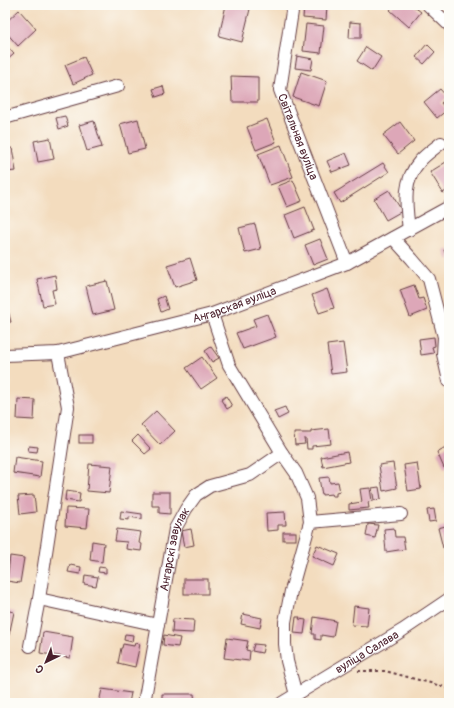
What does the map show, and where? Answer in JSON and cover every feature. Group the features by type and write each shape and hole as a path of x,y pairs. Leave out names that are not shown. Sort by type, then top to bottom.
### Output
{"street":[{"name":"Світальная вуліца","path":"293,5 280,90 347,263"},
{"path":"428,5 449,25"},
{"path":"5,114 8,117 118,86"},
{"path":"409,230 406,207 406,188 411,173 420,161 441,143"},
{"name":"Ангарская вуліца","path":"5,355 58,353 212,314 347,263 449,207"},
{"path":"393,238 412,258 429,280 446,336 443,354 449,381"},
{"path":"212,314 230,364 282,453 296,473 307,498 310,522 291,591 285,622 287,661 296,695"},
{"path":"30,646 39,599 68,407 58,353"},
{"name":"Ангарскі завулак","path":"144,703 175,529 186,509 196,495 210,486 250,475 282,453"},
{"path":"310,522 401,514"},
{"path":"39,599 158,625"},
{"name":"вуліца Салава","path":"282,703 403,630 449,599"}],"path":[{"path":"357,671 385,671 449,688"}],"building":[{"path":"226,5 250,9 242,42 219,36"},
{"path":"304,5 327,5 326,20 303,18"},
{"path":"394,5 412,5 421,12 409,27 390,10"},
{"path":"441,5 449,5 449,7 447,10"},
{"path":"19,10 36,29 18,46 5,31 5,23"},
{"path":"350,22 361,23 361,38 349,38"},
{"path":"306,24 324,26 321,53 303,51"},
{"path":"5,44 14,54 5,62"},
{"path":"427,44 435,52 424,64 416,57"},
{"path":"366,47 381,57 372,71 357,61"},
{"path":"297,56 313,59 311,70 295,68"},
{"path":"84,57 92,75 73,84 65,65"},
{"path":"301,72 327,81 319,106 293,97"},
{"path":"231,76 258,77 258,102 232,102"},
{"path":"163,86 165,94 156,97 153,89"},
{"path":"440,89 447,97 441,103 447,110 437,118 424,102"},
{"path":"65,116 68,126 59,129 56,118"},
{"path":"138,119 145,149 128,153 120,124"},
{"path":"267,119 276,142 256,150 247,127"},
{"path":"94,121 102,147 87,151 79,125"},
{"path":"400,122 414,141 398,154 383,135"},
{"path":"50,138 54,159 38,162 34,141"},
{"path":"281,145 293,177 270,185 258,154"},
{"path":"12,148 16,171 5,172 5,149"},
{"path":"346,153 351,165 332,172 327,161"},
{"path":"446,162 449,167 449,189 443,193 430,172"},
{"path":"383,163 389,172 340,203 334,193"},
{"path":"293,180 302,201 287,207 278,186"},
{"path":"389,190 402,211 386,220 374,199"},
{"path":"305,207 314,230 294,238 285,215"},
{"path":"255,224 261,249 245,253 239,228"},
{"path":"320,239 328,259 313,265 305,245"},
{"path":"449,248 449,263 444,250"},
{"path":"190,258 197,280 175,287 167,265"},
{"path":"55,275 57,289 52,290 55,304 43,306 37,279"},
{"path":"107,281 114,310 93,315 86,286"},
{"path":"414,285 419,299 423,298 427,310 410,317 400,290"},
{"path":"327,289 334,308 319,313 312,295"},
{"path":"164,296 168,309 161,312 157,299"},
{"path":"5,299 11,322 5,323"},
{"path":"267,314 276,337 243,349 236,333 256,326 253,319"},
{"path":"434,337 435,346 432,347 434,353 421,355 419,339"},
{"path":"343,343 347,372 331,374 327,345"},
{"path":"211,347 219,358 212,362 205,351"},
{"path":"202,357 217,378 201,389 186,368"},
{"path":"226,396 232,406 227,409 221,400"},
{"path":"18,399 35,400 34,420 17,419"},
{"path":"285,407 288,414 278,419 274,411"},
{"path":"156,411 175,431 160,445 141,425"},
{"path":"329,429 331,444 312,446 312,449 307,449 306,439 304,439 305,444 295,445 294,433 311,433 311,431"},
{"path":"79,435 92,435 92,443 79,443"},
{"path":"138,435 151,449 145,454 132,441"},
{"path":"449,445 449,466 444,468 437,452"},
{"path":"29,446 38,447 37,452 28,451"},
{"path":"347,452 349,462 323,467 321,457"},
{"path":"15,457 42,461 40,477 13,473"},
{"path":"393,463 397,488 383,491 379,465"},
{"path":"417,463 421,489 408,491 404,465"},
{"path":"89,464 112,466 109,493 87,491"},
{"path":"329,477 330,483 338,482 340,492 336,493 336,496 332,496 332,494 322,495 319,478"},
{"path":"379,487 381,499 374,500 372,488"},
{"path":"370,488 372,501 368,502 369,508 349,510 349,504 362,502 360,489"},
{"path":"66,491 80,493 79,502 65,500"},
{"path":"152,492 170,492 170,514 159,513 159,506 152,506"},
{"path":"34,495 36,512 20,514 18,496"},
{"path":"66,508 89,509 87,528 65,526"},
{"path":"434,509 436,521 429,522 427,510"},
{"path":"121,511 142,514 142,519 129,517 129,520 120,519"},
{"path":"285,512 286,525 278,525 278,530 267,531 266,513"},
{"path":"368,524 378,525 375,538 366,536"},
{"path":"449,525 449,546 443,548 438,528"},
{"path":"394,528 395,537 403,537 405,549 386,552 384,529"},
{"path":"117,529 141,532 139,543 142,544 141,551 126,549 127,542 115,541"},
{"path":"191,529 194,545 184,547 181,531"},
{"path":"283,532 296,532 296,540 283,540"},
{"path":"92,541 104,543 102,562 90,560"},
{"path":"317,545 339,554 334,566 312,556"},
{"path":"10,556 24,558 20,583 7,581"},
{"path":"70,565 81,567 80,574 68,572"},
{"path":"99,567 106,568 106,573 98,572"},
{"path":"85,575 98,577 96,586 84,584"},
{"path":"184,579 208,579 208,594 184,594"},
{"path":"354,606 369,608 367,626 352,625"},
{"path":"5,610 14,612 9,635 5,634"},
{"path":"243,614 262,618 260,628 241,624"},
{"path":"296,617 306,620 304,634 294,633"},
{"path":"314,617 336,621 333,637 321,635 321,640 315,639 315,634 312,634"},
{"path":"173,619 194,620 193,633 172,632"},
{"path":"43,632 73,637 70,658 40,653"},
{"path":"125,634 133,635 132,642 124,640"},
{"path":"164,635 180,638 178,647 163,645"},
{"path":"227,638 248,641 246,650 250,651 249,661 224,658"},
{"path":"135,643 140,644 135,667 118,663 123,644 134,646"},
{"path":"254,644 264,645 262,653 252,651"},
{"path":"102,689 131,693 129,703 99,703"},
{"path":"162,694 194,694 195,703 162,703"}]}
